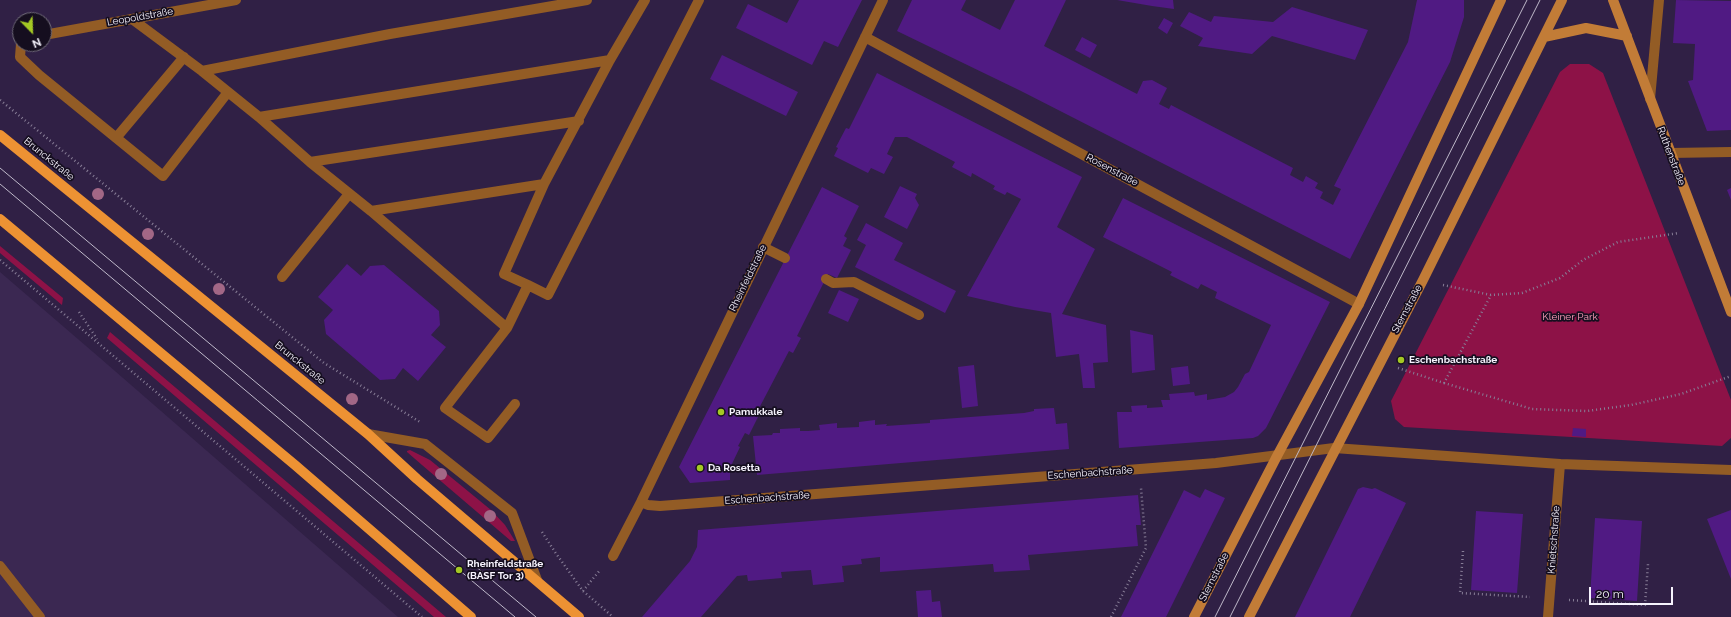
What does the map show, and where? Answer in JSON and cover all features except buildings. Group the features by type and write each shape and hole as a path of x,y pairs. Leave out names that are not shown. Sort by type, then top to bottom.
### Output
{"main road":[{"name":"Sternstraße","path":"1194,617 1277,456 1358,304 1501,0"},
{"name":"Sternstraße","path":"1249,617 1334,448 1422,280 1562,0"},
{"name":"Ruthenstraße","path":"1613,0 1731,312"},
{"path":"1544,37 1586,28 1626,36"},
{"name":"Brunckstraße","path":"0,135 368,434 417,479 579,617"},
{"path":"0,219 295,465 471,617"}],"street":[{"name":"Leopoldstraße","path":"52,33 236,0"},
{"path":"202,71 390,34 587,0"},
{"path":"645,0 610,60 579,121 544,184 504,274 548,295 699,0"},
{"name":"Rheinfeldstraße","path":"613,556 641,502 883,0"},
{"path":"1650,99 1659,0"},
{"path":"132,19 184,57 259,116 310,162 372,211 507,328"},
{"name":"Rosenstraße","path":"865,37 1358,304"},
{"path":"20,52 20,56 30,66 163,176 228,92"},
{"path":"116,138 184,57"},
{"path":"259,116 610,60"},
{"path":"310,162 579,121"},
{"path":"1670,153 1731,152"},
{"path":"372,211 544,184"},
{"path":"282,277 349,194"},
{"path":"763,247 785,258"},
{"path":"826,279 833,283 854,282 920,315"},
{"path":"515,404 488,438 444,408 507,328 528,285"},
{"path":"368,434 425,444 512,513 537,580"},
{"name":"Eschenbachstraße","path":"641,502 648,505 660,506 1140,470 1277,456 1334,448 1560,464 1731,470"},
{"name":"Knietschstraße","path":"1548,617 1560,464"},
{"path":"0,566 40,617"}],"path":[{"path":"0,100 324,363 412,416 425,426"},
{"path":"1422,280 1491,294 1522,293 1560,278 1583,260 1618,242 1700,230"},
{"path":"0,260 422,617"},
{"path":"1444,383 1491,294"},
{"path":"1379,362 1532,409 1587,412 1630,405 1681,394 1731,376"},
{"path":"1111,617 1146,548 1142,503"},
{"path":"541,530 554,552 583,591 613,617"},
{"path":"583,591 613,556"}],"shaded area":[{"path":"0,272 100,358 398,617 0,617"}],"green space":[{"name":"Kleiner Park","path":"1570,64 1589,64 1603,73 1731,400 1731,438 1722,446 1404,427 1395,419 1391,401 1560,72"},
{"path":"0,246 63,298 62,305 0,253"},
{"path":"110,332 446,617 434,617 107,338"},
{"path":"410,450 430,460 491,510 505,525 515,541 511,541 407,452"}],"tram line":[{"path":"1215,617 1527,0"},
{"path":"1230,617 1540,0"},
{"path":"0,168 536,617"},
{"path":"0,184 515,617"}],"place":[{"name":"Eschenbachstraße","path":"1401,360"},
{"name":"Pamukkale","path":"721,412"},
{"name":"Da Rosetta","path":"700,468"},
{"name":"Rheinfeldstraße (BASF Tor 3)","path":"459,570"}]}
